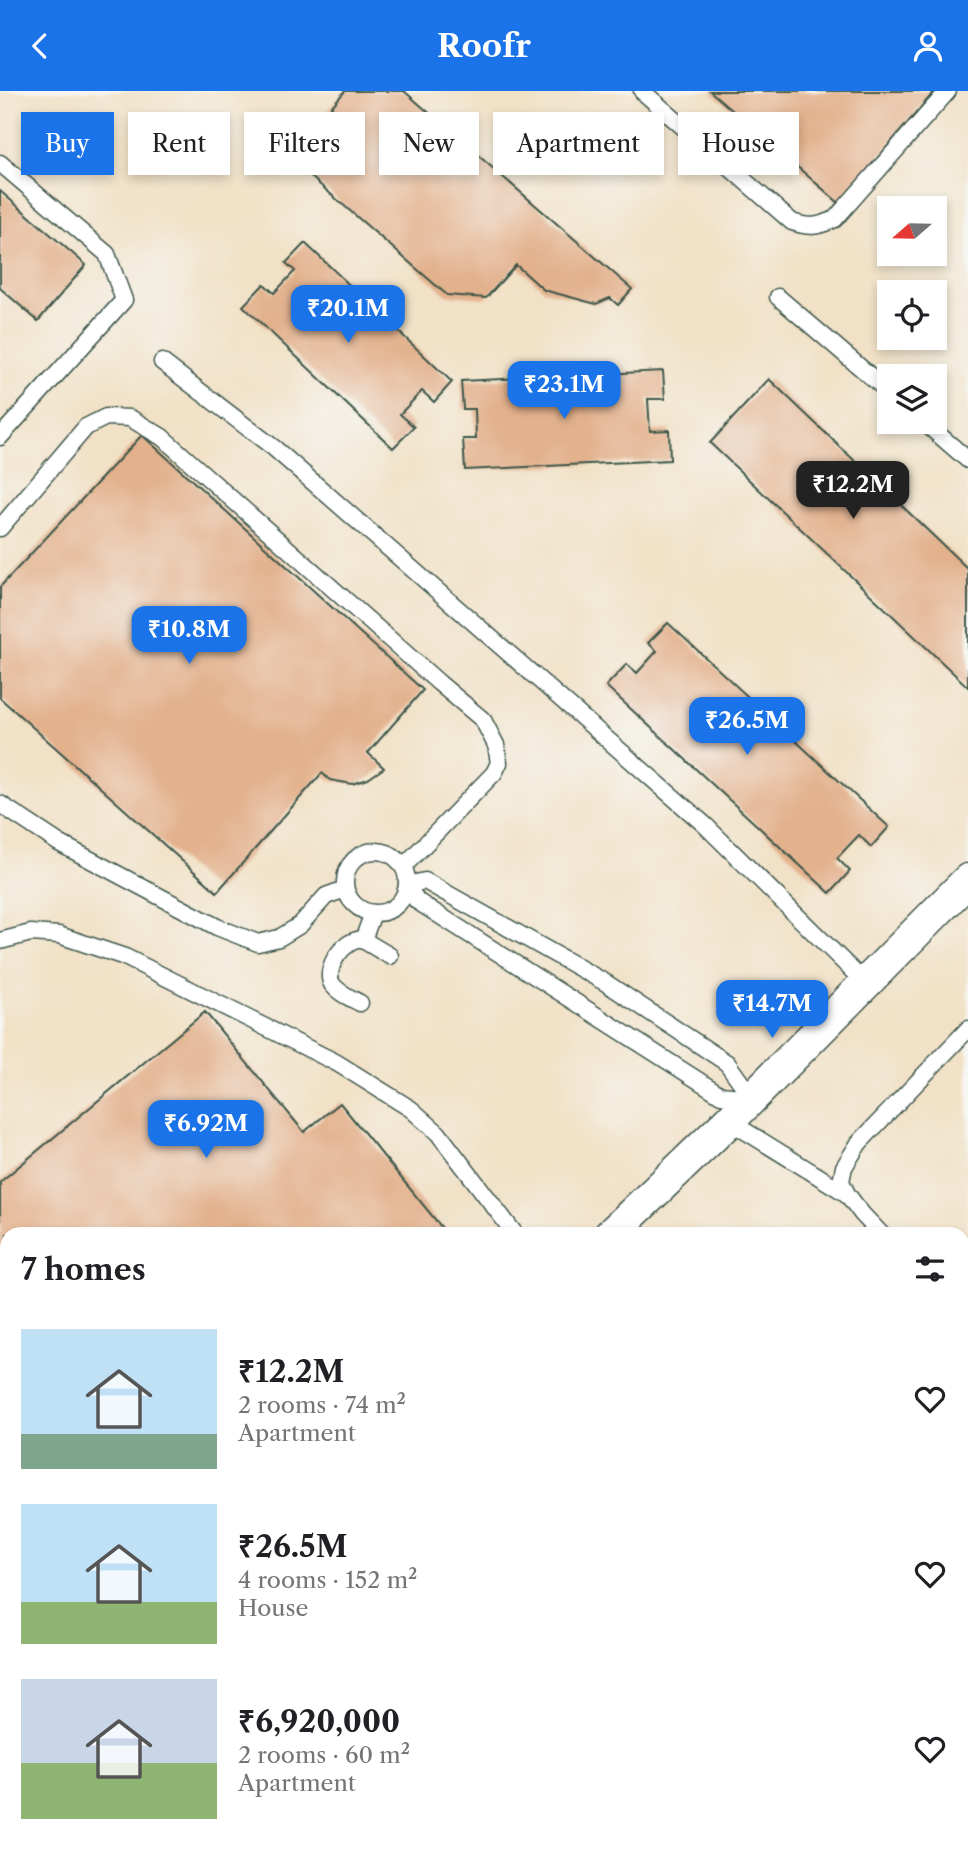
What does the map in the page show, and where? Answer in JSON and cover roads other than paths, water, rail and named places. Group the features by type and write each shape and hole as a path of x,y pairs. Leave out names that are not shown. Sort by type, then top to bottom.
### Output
{"street":[{"path":"618,1227 729,1121 968,880"}],"lane":[{"path":"642,91 792,222 808,227 835,219 948,91"},
{"path":"0,163 107,254 124,300 0,437"},
{"path":"778,297 877,382"},
{"path":"162,362 274,448 705,825 865,983"},
{"path":"0,528 86,427 106,417 130,418 162,437 483,720 496,745 499,762 495,773 403,867"},
{"path":"938,434 968,460"},
{"path":"0,803 59,843 218,927 258,943 279,938 300,925 326,896 345,888"},
{"path":"407,885 396,907 373,913 356,907 350,900 345,888 345,873 349,865 363,853 385,852 398,860 403,867 407,885 417,901 721,1095 752,1098"},
{"path":"407,885 425,881 606,983 727,1063 752,1098"},
{"path":"363,940 373,913"},
{"path":"0,941 31,933 59,935 125,957 337,1063 411,1109 438,1133 510,1227"},
{"path":"360,1003 337,990 331,983 330,974 339,952 354,940 363,940 390,956"},
{"path":"874,1227 847,1194 841,1181 844,1167 859,1143 968,1029"},
{"path":"729,1121 847,1194"}]}
